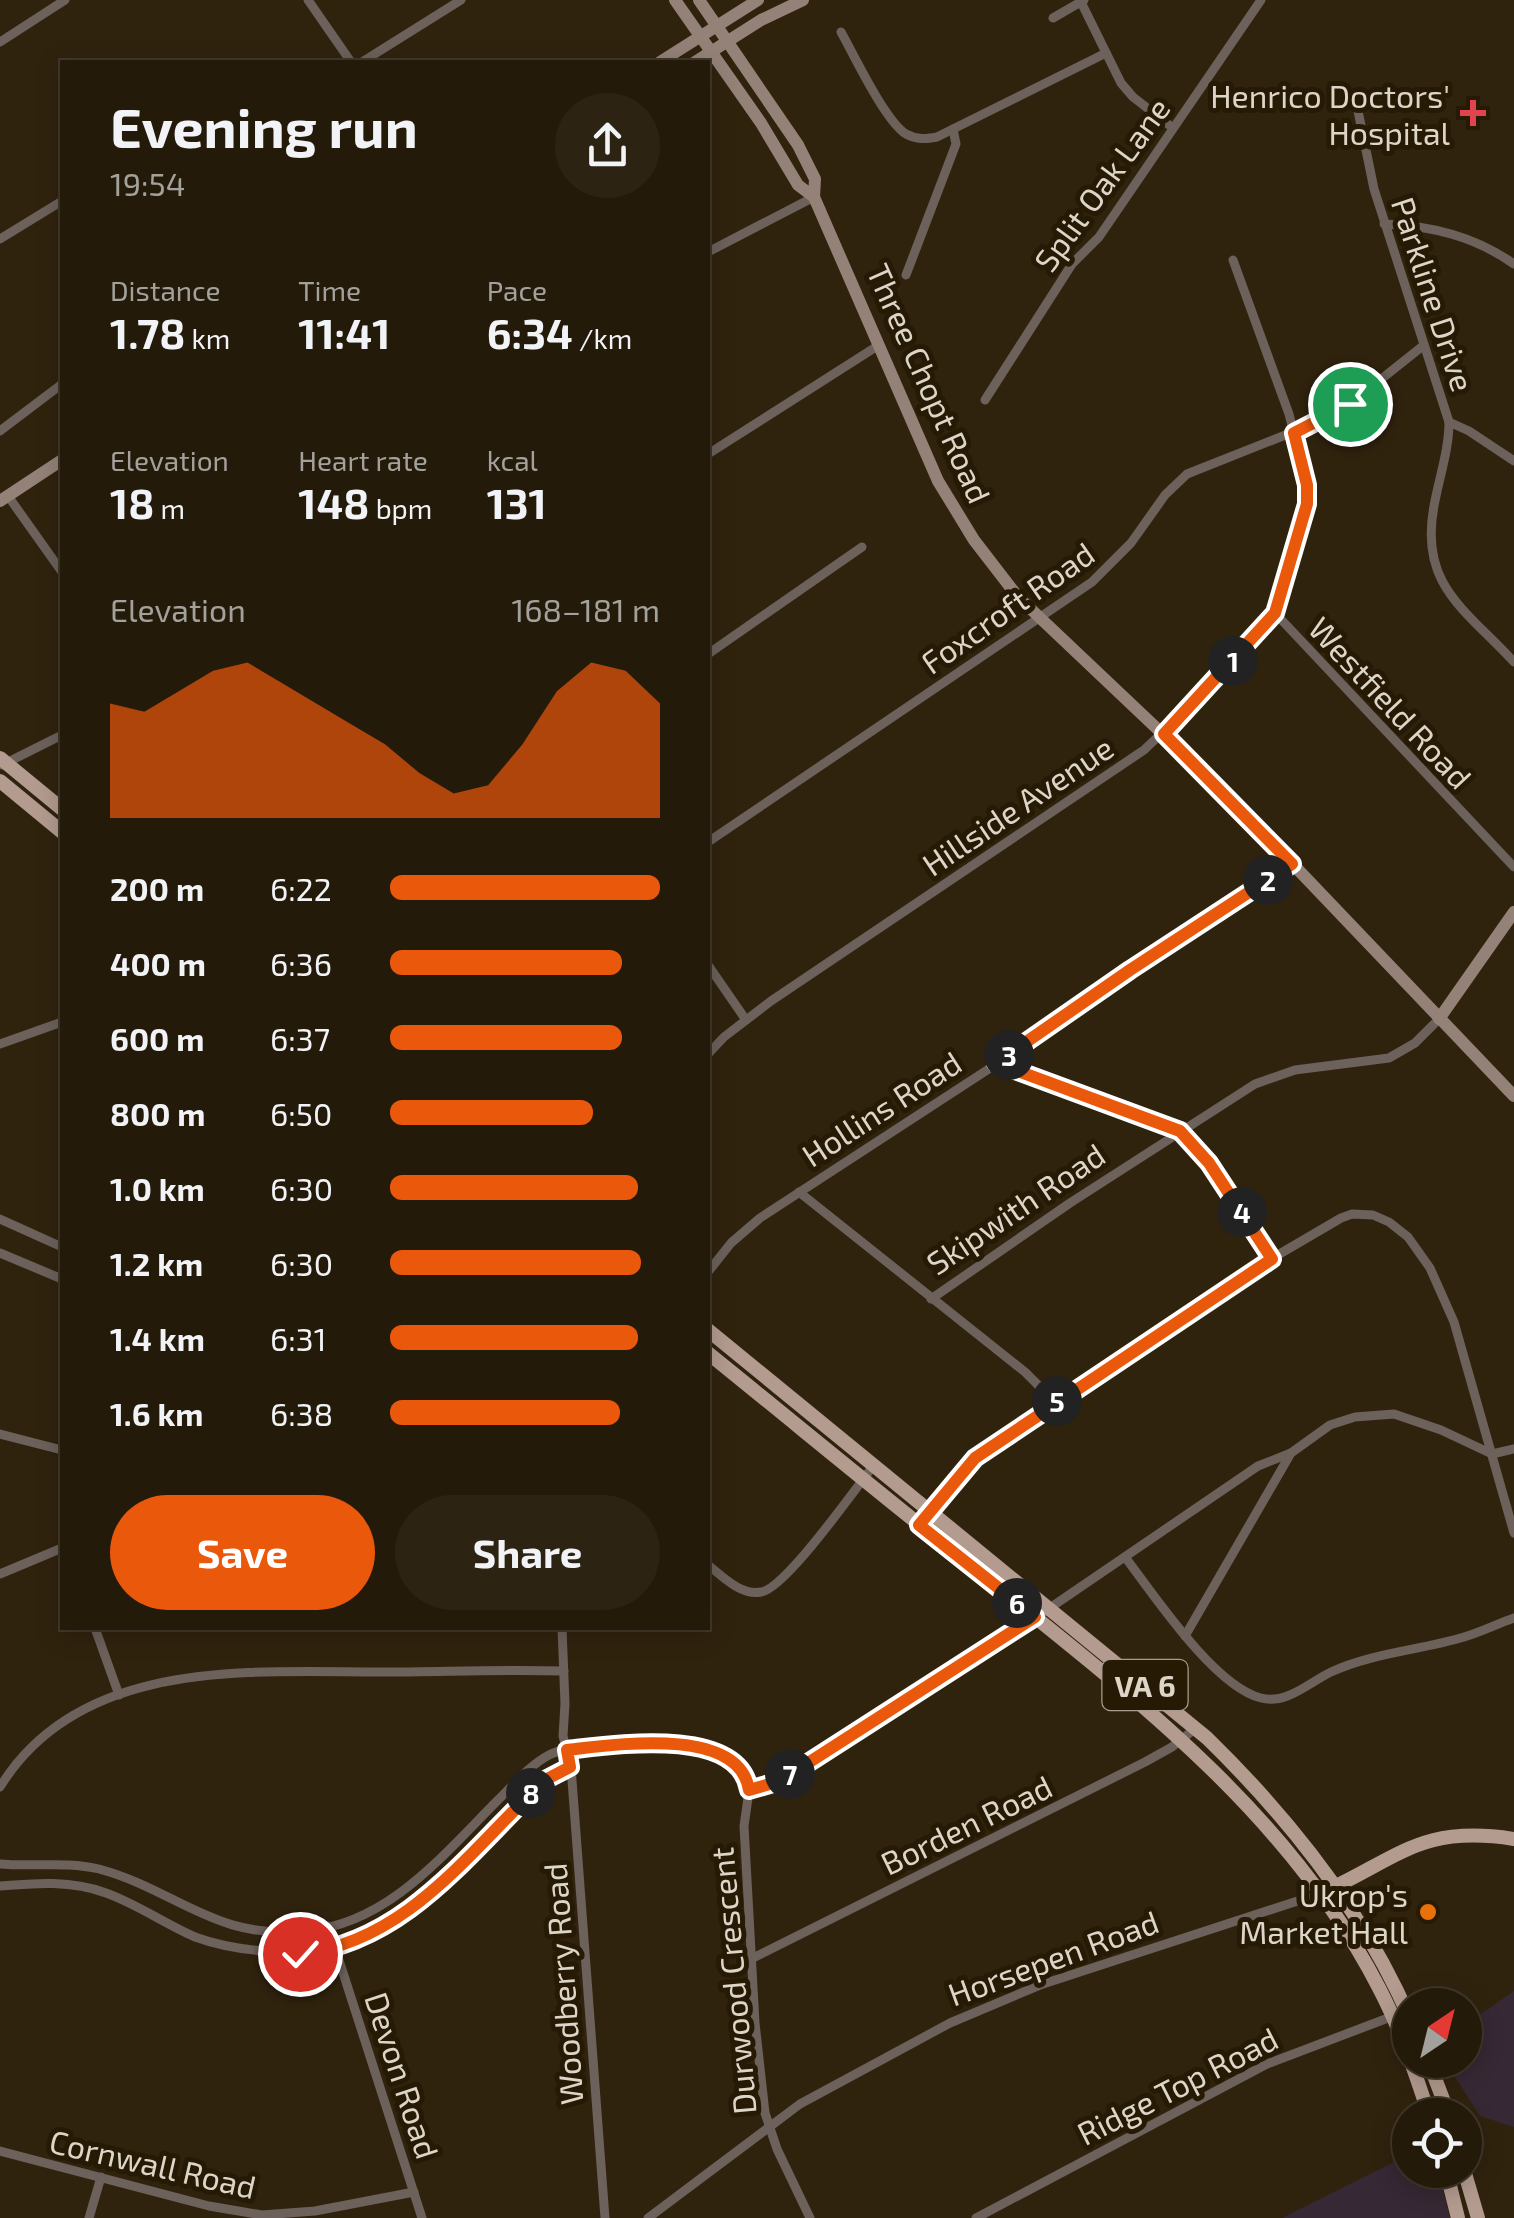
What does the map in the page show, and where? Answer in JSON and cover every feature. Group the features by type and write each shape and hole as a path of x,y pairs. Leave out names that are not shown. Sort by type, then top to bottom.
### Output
{"main road":[{"name":"Three Chopt Road","path":"675,0 761,122 798,185 814,197"},
{"name":"Three Chopt Road","path":"699,0 798,146 815,179 814,197 922,448 954,510 994,569 1040,618 1164,734 1514,1096"},
{"path":"663,60 758,0"},
{"path":"698,60 803,0"},
{"path":"4,498 60,461"},
{"path":"2,762 60,806"},
{"path":"0,782 60,830"},
{"name":"Skipwith Road","path":"1439,1019 1514,912"},
{"name":"VA 6","path":"710,1332 1196,1728 1271,1804 1335,1887 1364,1932 1392,1992"},
{"name":"VA 6","path":"710,1355 1182,1739 1243,1800 1319,1894 1392,2000"},
{"name":"Horsepen Road","path":"1319,1894 1406,1847 1441,1836 1514,1838"},
{"path":"1450,2188 1458,2218"},
{"path":"1469,2188 1478,2218"}],"street":[{"path":"0,42 65,0"},
{"path":"308,0 350,60"},
{"path":"365,60 461,0"},
{"name":"Split Oak Lane","path":"985,400 1072,264 1099,237 1261,0"},
{"path":"1053,18 1082,1 1133,98 1173,128"},
{"path":"841,32 898,127 909,136 924,139 953,129 1106,53"},
{"name":"Parkline Drive","path":"1357,106 1384,224 1448,422 1514,461"},
{"path":"906,275 956,144 953,129"},
{"path":"710,251 814,197"},
{"path":"0,239 60,202"},
{"path":"1384,224 1446,231 1480,244 1514,264"},
{"name":"Hillside Avenue","path":"710,1052 746,1020 1164,734 1275,613 1307,504 1307,485 1294,433 1233,260"},
{"path":"710,453 878,345"},
{"name":"Foxcroft Road","path":"710,841 1040,618 1112,564 1164,496 1187,474 1294,433 1350,404 1424,345"},
{"path":"0,432 60,386"},
{"path":"1448,422 1430,555 1441,582 1514,662"},
{"path":"4,498 60,569"},
{"path":"710,653 862,546"},
{"name":"Westfield Road","path":"1275,613 1514,867"},
{"path":"2,762 60,736"},
{"name":"Hollins Road","path":"710,1270 742,1231 1292,864"},
{"path":"710,968 746,1020"},
{"name":"Skipwith Road","path":"931,1298 1256,1084 1316,1067 1389,1058 1415,1043 1439,1019"},
{"path":"0,1044 60,1023"},
{"path":"996,1063 1180,1131 1209,1163 1272,1259"},
{"path":"799,1192 1025,1372 1055,1402"},
{"path":"919,1525 975,1458 1272,1259 1352,1214 1382,1218 1408,1237 1430,1268 1454,1322 1514,1532"},
{"path":"0,1219 60,1245"},
{"path":"0,1253 60,1278"},
{"path":"0,1864 96,1869 139,1884 204,1917 252,1930 294,1932 355,1919 393,1898 422,1874 524,1774 549,1755 633,1743 685,1744 730,1762 747,1780 749,1790 780,1781 1035,1617 1258,1466 1291,1452 1330,1425 1354,1417 1407,1417 1492,1454 1514,1449"},
{"path":"0,1434 60,1449"},
{"path":"1185,1636 1291,1452"},
{"path":"710,1566 739,1588 754,1592 772,1589 874,1465"},
{"path":"0,1574 60,1549"},
{"path":"1124,1556 1185,1636 1227,1678 1260,1698 1290,1694 1339,1669 1466,1636 1514,1618"},
{"path":"95,1630 119,1695"},
{"name":"Woodberry Road","path":"562,1630 563,1736 570,1767 605,2218"},
{"path":"0,1787 15,1764 42,1737 90,1706 166,1681 216,1674 564,1670"},
{"name":"Borden Road","path":"753,1958 1072,1799 1196,1728"},
{"path":"0,1886 84,1886 222,1945 300,1954 335,1947 379,1930 414,1908 545,1780 570,1767"},
{"name":"Durwood Crescent","path":"749,1790 744,1826 760,2082 768,2126 810,2218"},
{"name":"Horsepen Road","path":"648,2218 800,2104 896,2052 1010,1997 1070,1974 1319,1894"},
{"name":"Devon Road","path":"328,1926 422,2218"},
{"name":"Ridge Top Road","path":"976,2218 1268,2064 1392,2019"},
{"name":"Cornwall Road","path":"0,2151 210,2206 262,2215 315,2211 414,2192"},
{"path":"90,2218 100,2177"}],"shaded area":[{"path":"1514,1991 1514,2127 1482,2117 1482,2098 1468,2098 1456,2078 1482,2078 1482,2013"},
{"path":"1392,2163 1392,2188 1442,2188 1450,2218 1282,2218"}],"place":[{"name":"Henrico Doctors' Hospital","path":"1473,113"},
{"name":"Ukrop's Market Hall","path":"1428,1912"}],"route":[{"path":"300,1954 350,1943 414,1908 545,1780 570,1767 567,1750 633,1743 685,1744 730,1762 747,1780 749,1790 764,1788 1035,1617 919,1525 956,1476 975,1458 1272,1259 1209,1163 1180,1131 996,1063 1292,864 1164,734 1275,613 1307,504 1302,457 1294,433 1350,404"}]}
